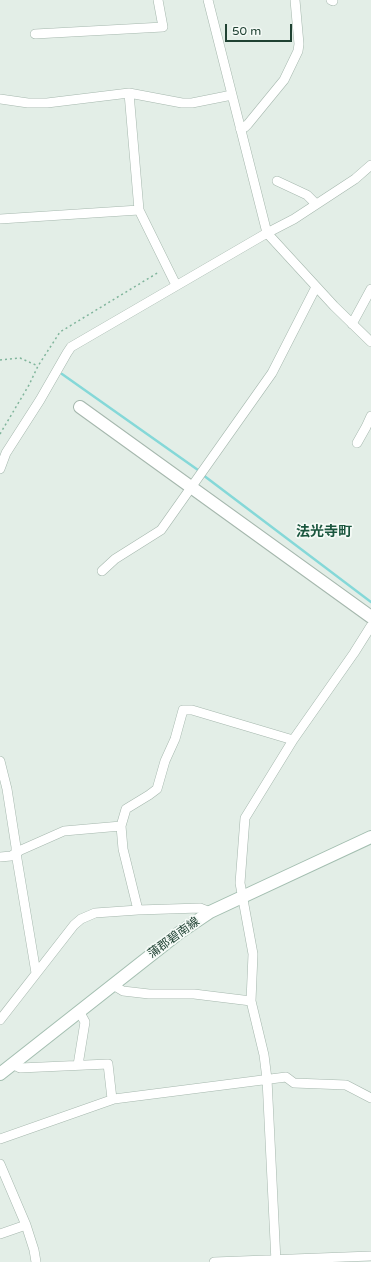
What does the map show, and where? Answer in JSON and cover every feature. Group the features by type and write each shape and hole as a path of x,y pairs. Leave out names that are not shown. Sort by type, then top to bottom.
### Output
{"main road":[{"path":"80,407 371,617"},
{"name":"蒲郡碧南線","path":"0,1074 179,932 210,912 371,837"}],"street":[{"path":"35,34 163,27 158,0"},
{"path":"208,0 267,233 316,287 371,342"},
{"path":"240,128 245,127 248,124 289,73 298,51 299,44 295,0"},
{"path":"0,99 28,103 47,103 129,93 182,103 192,103 232,95"},
{"path":"129,93 139,210 176,285"},
{"path":"0,469 6,453 40,400 71,347 176,285 294,219 355,179 371,165"},
{"path":"277,181 307,195 316,204"},
{"path":"0,219 139,210"},
{"path":"102,572 115,559 161,530 272,372 316,287"},
{"path":"352,324 371,289"},
{"path":"357,443 367,435 371,416"},
{"path":"276,1260 267,1079 264,1055 251,1001 253,954 247,913 240,883 245,818 292,740 354,653 371,626"},
{"path":"138,910 123,849 121,826 126,809 157,789 165,761 175,739 183,710 192,710 292,740"},
{"path":"0,761 7,789 36,973"},
{"path":"0,857 11,856 16,852 64,831 121,826"},
{"path":"0,1020 74,925 81,919 94,913 138,910 200,908 210,912"},
{"path":"113,985 123,991 149,994 194,994 251,1001"},
{"path":"78,1065 86,1022 79,1011"},
{"path":"14,1063 20,1068 108,1064 112,1099"},
{"path":"0,1139 112,1099 267,1079 286,1077 294,1083 346,1085 371,1098"},
{"path":"0,1164 26,1225 34,1250 36,1262"},
{"path":"0,1234 26,1225"},
{"path":"214,1262 371,1256"}],"path":[{"path":"0,360 20,358 38,366"}],"waterway":[{"path":"62,374 199,472"},
{"path":"203,475 371,602"}],"district":[{"name":"法光寺町","path":"324,532"}]}
